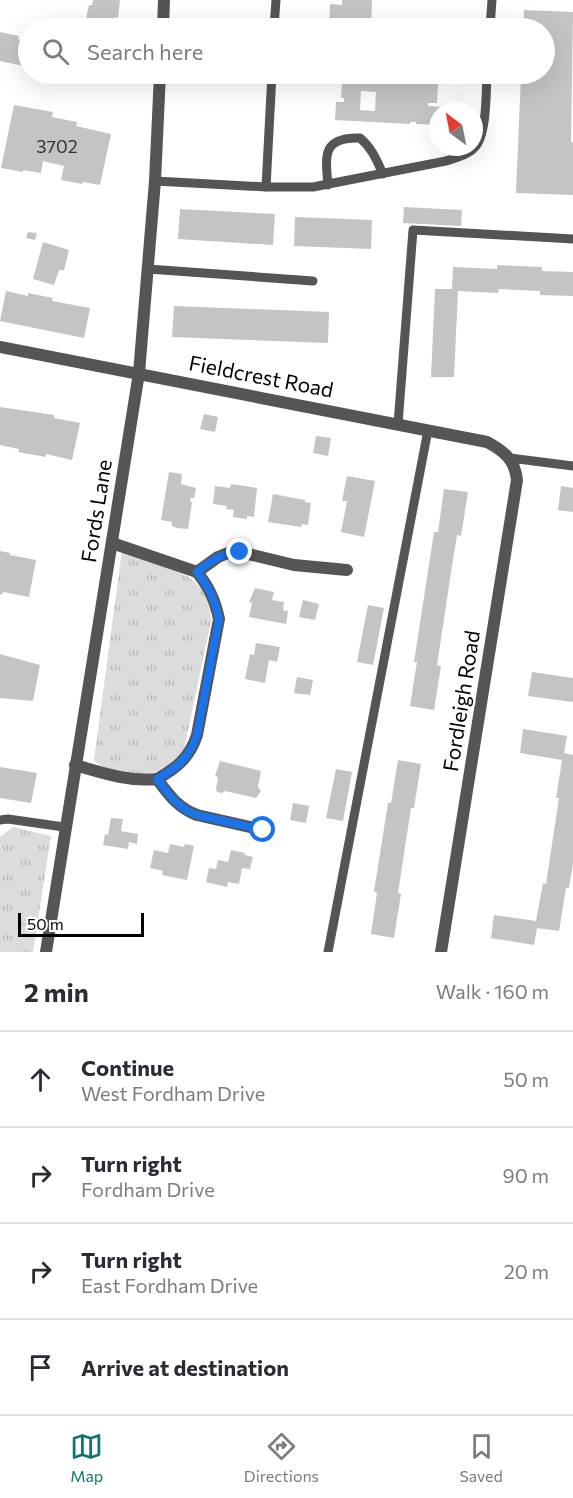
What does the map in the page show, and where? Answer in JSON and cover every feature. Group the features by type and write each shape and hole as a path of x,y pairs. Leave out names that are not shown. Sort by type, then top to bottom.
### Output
{"street":[{"path":"163,18 164,0"},
{"name":"Fords Lane","path":"46,952 64,827 139,373 155,181 160,84"},
{"name":"Fieldcrest Road","path":"0,347 487,442 502,450 510,458"},
{"name":"Fordleigh Road","path":"441,952 517,480 516,469 510,458"},
{"path":"75,765 122,779 140,781 157,779 183,761 192,749 199,723 219,619 208,586 197,572 112,543"},
{"path":"197,572 218,557 240,552 294,565 347,570"},
{"path":"157,779 178,806 188,811 263,830"}],"lane":[{"path":"275,18 276,0"},
{"path":"491,18 492,0"},
{"path":"266,187 271,84"},
{"path":"155,181 313,187 446,161 476,147 484,119 486,84"},
{"path":"328,185 326,153 337,140 360,138 375,157 383,174"},
{"path":"398,424 413,230 573,238"},
{"path":"148,269 313,281"},
{"path":"328,952 428,430"},
{"path":"510,458 573,466"},
{"path":"0,820 8,819 64,827"}],"green space":[{"path":"122,550 193,580 208,601 211,614 183,754 168,767 150,773 119,772 101,766 94,760"},
{"path":"13,827 51,836 33,952 0,952 0,837"}],"building":[{"path":"93,0 120,0 118,18 86,18 89,5 92,5"},
{"path":"342,0 372,0 371,18 329,18 330,4 342,5"},
{"path":"524,10 573,12 571,142 573,142 573,195 516,193 521,84 555,84 555,18 524,18"},
{"path":"0,32 18,36 18,65 0,61"},
{"path":"342,84 438,84 437,102 428,103 429,125 416,124 416,122 410,122 410,124 335,120 336,102 344,102 344,98 341,98","holes":["361,91 376,92 375,111 360,110"]},
{"path":"14,105 53,112 52,117 77,122 76,126 111,134 100,185 61,180 64,166 43,161 41,173 1,168"},
{"path":"404,207 462,210 461,226 403,223"},
{"path":"180,209 275,214 273,245 178,239"},
{"path":"295,217 372,220 371,249 294,246"},
{"path":"28,232 37,233 35,240 26,238"},
{"path":"43,242 69,250 64,270 59,270 54,285 33,279"},
{"path":"497,265 542,267 542,271 573,272 573,296 540,295 540,291 499,289 498,293 458,291 454,377 431,377 435,289 452,289 453,267 497,269"},
{"path":"6,291 53,298 52,301 90,308 84,338 0,321"},
{"path":"174,306 329,312 328,343 172,337"},
{"path":"0,407 54,415 54,418 80,423 72,460 46,454 46,457 18,452 19,449 0,445"},
{"path":"204,414 218,417 215,432 200,429"},
{"path":"316,436 331,438 328,456 313,453"},
{"path":"169,472 182,474 181,484 196,488 194,498 191,498 190,502 192,502 188,529 177,528 172,526 172,522 161,520"},
{"path":"347,476 375,481 364,537 341,532 347,501 342,501"},
{"path":"231,484 257,488 254,517 247,516 247,519 233,517 234,510 226,509 227,506 213,504 215,486 230,488"},
{"path":"561,486 573,488 573,512 558,510"},
{"path":"444,489 468,492 461,536 457,535 450,579 437,665 441,666 434,710 410,706 417,662 414,662 434,532 438,532"},
{"path":"273,494 311,503 308,525 302,524 301,527 268,522"},
{"path":"0,551 36,560 29,597 3,592 2,595 0,594"},
{"path":"255,588 274,592 272,600 284,602 283,610 288,611 286,624 249,617 252,603 249,602"},
{"path":"303,600 319,604 315,620 299,617"},
{"path":"368,605 384,608 373,665 357,662"},
{"path":"256,643 280,647 277,662 269,660 265,683 245,679 250,654 254,655"},
{"path":"0,654 40,665 33,701 0,698"},
{"path":"532,672 573,678 573,702 528,696"},
{"path":"297,677 313,680 310,695 294,693"},
{"path":"523,729 567,736 564,753 573,755 573,864 569,888 566,888 559,931 537,928 534,945 491,938 494,915 536,921 543,883 546,884 559,798 556,798 562,760 520,753"},
{"path":"398,760 421,764 414,808 411,808 398,893 401,894 394,938 371,934 377,893 374,891 388,803 391,803"},
{"path":"220,761 261,771 258,787 261,791 256,798 225,791 217,792 218,777 215,776"},
{"path":"0,767 37,773 31,803 0,798"},
{"path":"336,769 352,772 343,821 326,818"},
{"path":"293,803 309,806 306,823 290,820"},
{"path":"111,818 123,819 121,831 138,834 137,844 129,842 128,849 103,845 105,834 108,835"},
{"path":"170,844 184,847 185,844 194,846 187,880 162,875 163,871 150,868 154,850 168,853"},
{"path":"231,850 253,857 250,869 242,868 239,884 228,882 227,887 206,882 209,868 216,869 218,860 228,862"}],"route":[{"path":"240,552 218,557 197,572 208,586 219,619 197,735 192,749 183,761 157,779 178,806 188,811 263,830"}]}
